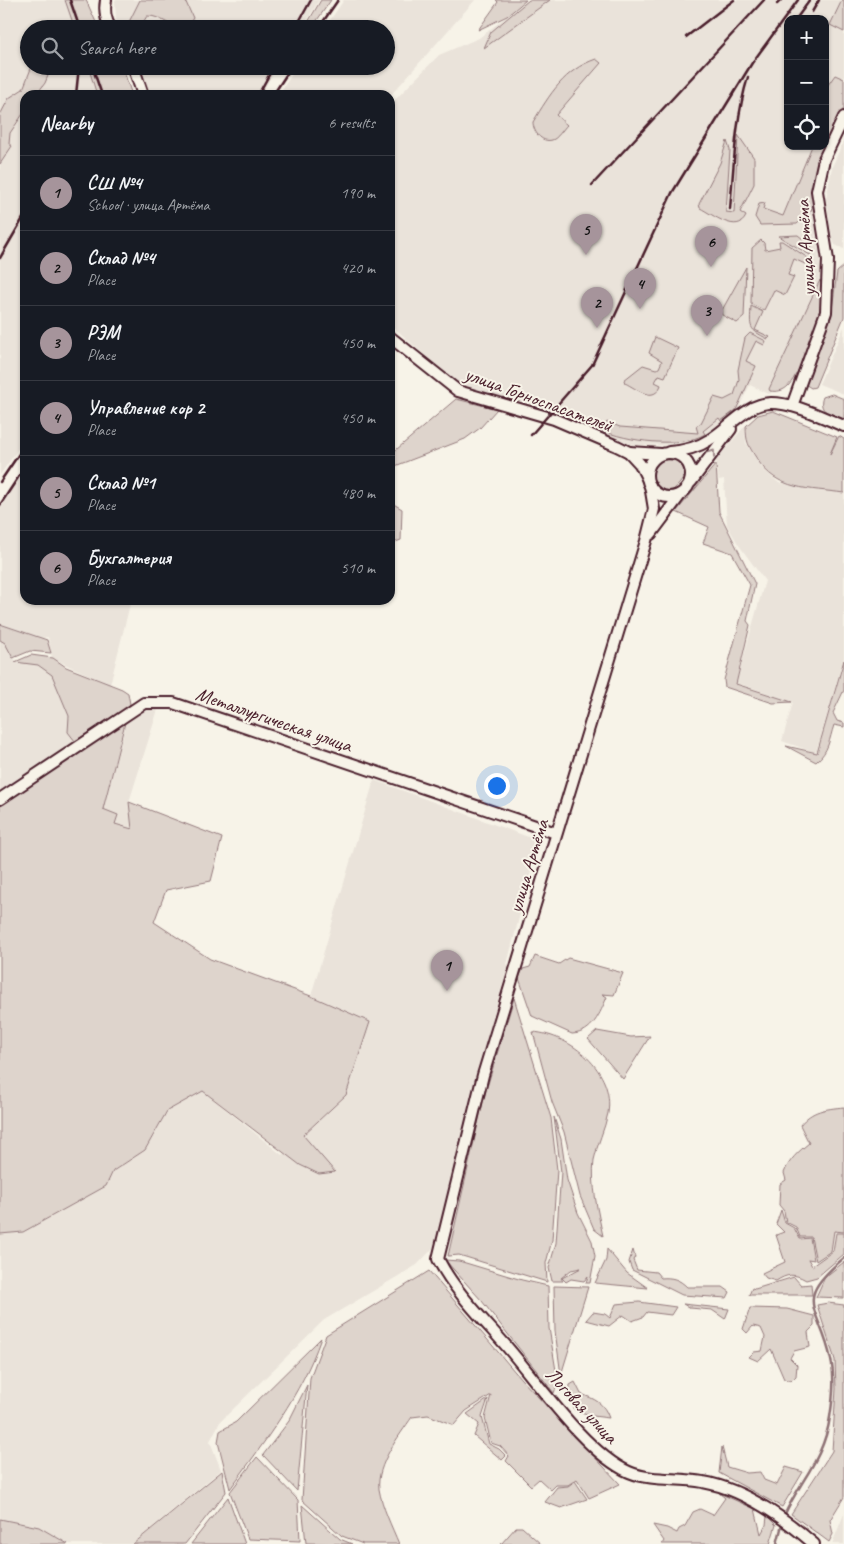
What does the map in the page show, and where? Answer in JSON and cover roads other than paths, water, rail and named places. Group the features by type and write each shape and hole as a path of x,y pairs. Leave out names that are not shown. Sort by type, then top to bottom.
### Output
{"street":[{"path":"106,0 107,20"},
{"path":"136,75 141,90"},
{"name":"улица Артёма","path":"792,406 826,312 828,260 817,191 824,159 844,116"},
{"name":"улица Горноспасателей","path":"395,341 458,391 554,419 629,452 640,464 648,482"},
{"path":"629,452 665,453 682,457 690,468 691,476 684,491 674,496 660,495 648,482 650,463 665,453 693,448 708,441 760,405 770,403 792,406 844,426"},
{"path":"646,541 739,419"},
{"name":"улица Артёма","path":"438,1259 482,1075 646,541 654,509 648,482"},
{"name":"Металлургическая улица","path":"0,799 144,703 173,703 556,833"},
{"name":"Логовая улица","path":"438,1259 455,1286 575,1428 611,1462 644,1478 704,1482 740,1495 776,1513 814,1544"}],"waterway":[{"path":"784,1516 817,1457 827,1432 832,1403 833,1374 826,1342 813,1305 813,1295 827,1273 844,1258"},
{"path":"777,1544 783,1521"}],"railway":[{"path":"70,0 77,20"},
{"path":"300,20 311,0"},
{"path":"324,20 338,0"},
{"path":"686,37 734,0"},
{"path":"592,185 764,0"},
{"path":"777,4 781,0"},
{"path":"531,435 592,365 672,193 752,63 798,0"},
{"path":"799,15 810,0"},
{"path":"812,12 819,0"},
{"path":"77,90 78,75"},
{"path":"95,75 100,90"},
{"path":"261,90 269,75"},
{"path":"276,90 286,75"},
{"path":"730,209 740,110 748,77"},
{"path":"0,258 20,224"},
{"path":"0,482 20,452"},
{"path":"0,505 20,475"}],"place":[{"name":"Склад №1","path":"586,255"},
{"name":"Бухгалтерия","path":"711,267"},
{"name":"Управление кор 2","path":"640,309"},
{"name":"Склад №4","path":"597,328"},
{"name":"РЭМ","path":"707,336"},
{"name":"СШ №4","path":"447,991"}]}
